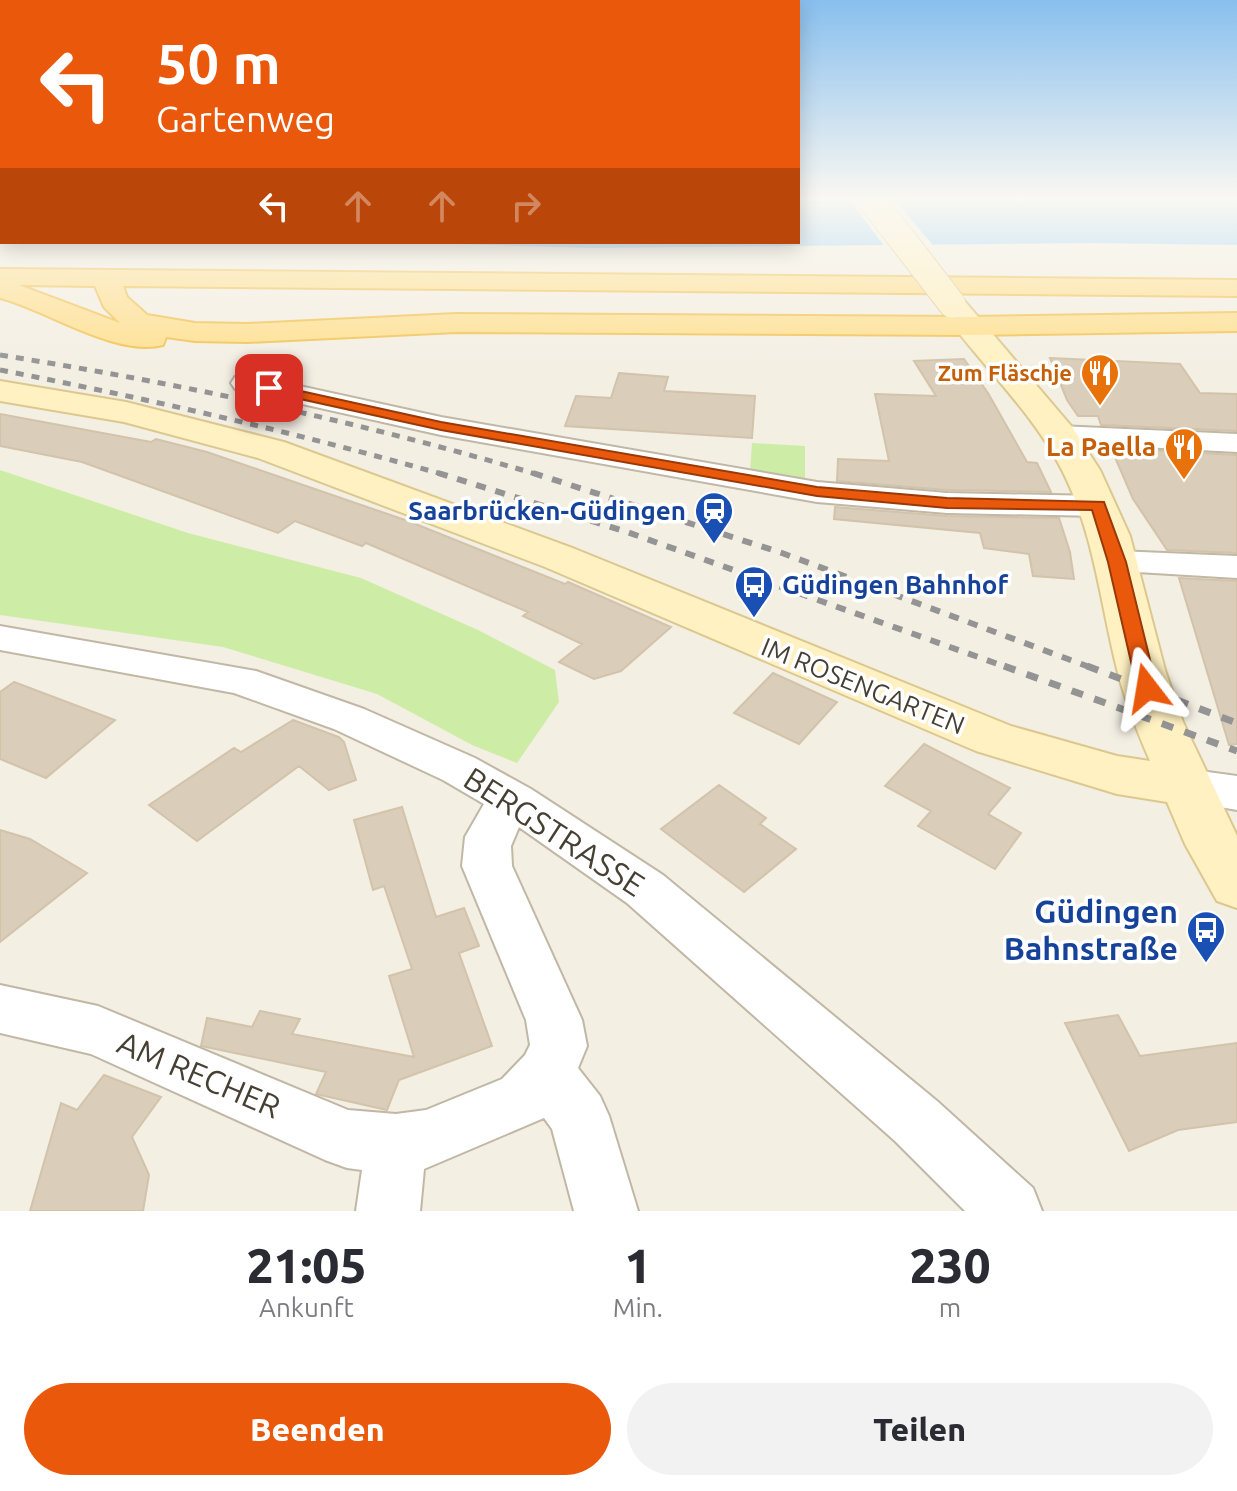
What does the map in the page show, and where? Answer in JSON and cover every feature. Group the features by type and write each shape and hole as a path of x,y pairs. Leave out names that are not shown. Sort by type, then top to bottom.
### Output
{"main road":[{"path":"915,256 1059,435 1081,470 1098,506 1117,562 1147,688 1211,790 1237,885"},
{"path":"0,277 1237,288"},
{"path":"106,278 114,301 129,317 150,326 247,333"},
{"path":"172,329 156,318 155,311 161,305 196,291 221,288 623,291 677,284"},
{"path":"0,289 39,299 97,327 126,335 193,340 247,333 456,323 961,315 1237,322"},
{"path":"1117,289 1237,294"},
{"name":"IM ROSENGARTEN","path":"0,391 126,412 271,450 560,558 994,739 1117,775 1211,790"}],"street":[{"path":"245,383 441,426 817,492 947,503 1098,506"},
{"path":"1059,435 1237,443"},
{"path":"1117,562 1237,567"},
{"name":"BERGSTRASSE","path":"0,638 122,657 241,681 349,719 459,769 515,801 645,889 916,1121 1010,1211"},
{"name":"AM RECHER","path":"0,1009 98,1031 347,1139 396,1144 426,1139 498,1111 523,1099 546,1074 559,1046 554,1020 487,866 485,846 490,832 515,801"},
{"path":"546,1074 579,1116 606,1211"},
{"path":"388,1211 396,1144"}],"green space":[{"path":"752,443 805,446 805,484 750,472"},
{"path":"0,470 188,533 361,578 478,630 555,670 559,702 517,763 472,745 377,694 223,647 0,615"}],"building":[{"path":"1050,358 1180,364 1200,393 1237,394 1237,431 1101,425 1098,416 1078,416 1067,400"},
{"path":"964,359 988,393 1027,462 1037,463 1051,492 947,490 837,481 838,459 889,461 875,394 936,396 914,361"},
{"path":"619,373 668,377 664,391 755,396 752,438 565,426 576,396 611,398"},
{"path":"0,414 151,442 156,439 207,452 408,521 565,584 568,582 671,627 621,671 594,679 559,662 582,644 523,616 528,612 366,543 362,546 295,521 278,533 82,462 0,446"},
{"path":"1111,448 1237,455 1237,553 1167,550 1133,499"},
{"path":"835,507 947,516 1059,518 1070,552 1074,579 1033,576 1029,554 984,548 980,533 834,519"},
{"path":"1179,578 1237,581 1237,744 1229,745"},
{"path":"773,673 837,702 799,744 734,713"},
{"path":"14,682 115,720 46,778 0,759 0,692"},
{"path":"293,720 339,737 344,742 356,780 329,790 299,766 197,841 149,805 234,748 241,752"},
{"path":"924,744 1010,788 988,814 1021,833 995,869 918,826 931,811 885,786"},
{"path":"719,785 766,818 760,824 796,849 744,892 661,829"},
{"path":"402,807 436,917 464,908 479,946 459,953 492,1046 399,1080 387,1110 316,1094 326,1072 201,1046 207,1018 252,1027 260,1011 300,1019 292,1034 414,1057 389,976 412,969 384,886 373,890 354,820"},
{"path":"0,830 30,839 87,873 0,942"},
{"path":"1118,1015 1140,1056 1237,1043 1237,1122 1178,1130 1129,1151 1065,1023"},
{"path":"104,1075 161,1097 132,1137 149,1175 143,1211 30,1211 61,1103 77,1110"}],"railway":[{"path":"0,355 272,406 406,438 539,475"},
{"path":"0,370 223,418 441,474"},
{"path":"533,473 782,553 1092,668"},
{"path":"441,474 445,475"},
{"path":"441,474 627,532 1009,668"},
{"path":"1004,666 1237,751"},
{"path":"1087,666 1237,723"}],"place":[{"name":"Zum Fläschje","path":"1100,407"},
{"name":"La Paella","path":"1184,481"},
{"name":"Saarbrücken-Güdingen","path":"714,545"},
{"name":"Güdingen Bahnhof","path":"754,619"},
{"name":"Güdingen Bahnstraße","path":"1206,964"}],"route":[{"path":"269,388 441,426 817,492 947,503 1098,506 1117,562 1147,688"}]}
